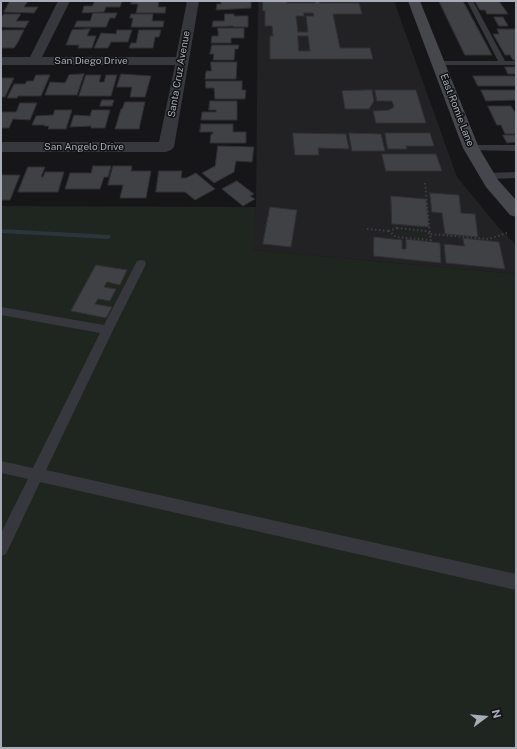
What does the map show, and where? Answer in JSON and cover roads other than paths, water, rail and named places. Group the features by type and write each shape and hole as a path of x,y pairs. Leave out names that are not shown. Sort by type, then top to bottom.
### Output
{"main road":[{"name":"East Romie Lane","path":"414,1 472,148 488,176 516,211"}],"street":[{"path":"34,61 64,1"},
{"name":"Santa Cruz Avenue","path":"166,147 193,1"},
{"name":"San Diego Drive","path":"1,61 182,61"},
{"name":"San Angelo Drive","path":"1,147 166,147"}],"lane":[{"path":"470,1 503,63"},
{"path":"439,63 516,63"},
{"path":"472,148 516,148"},
{"path":"488,176 516,175"},
{"path":"1,550 107,330 141,264"},
{"path":"1,310 107,330"},
{"path":"1,467 516,582"}],"waterway":[{"path":"1,231 109,237"}]}
